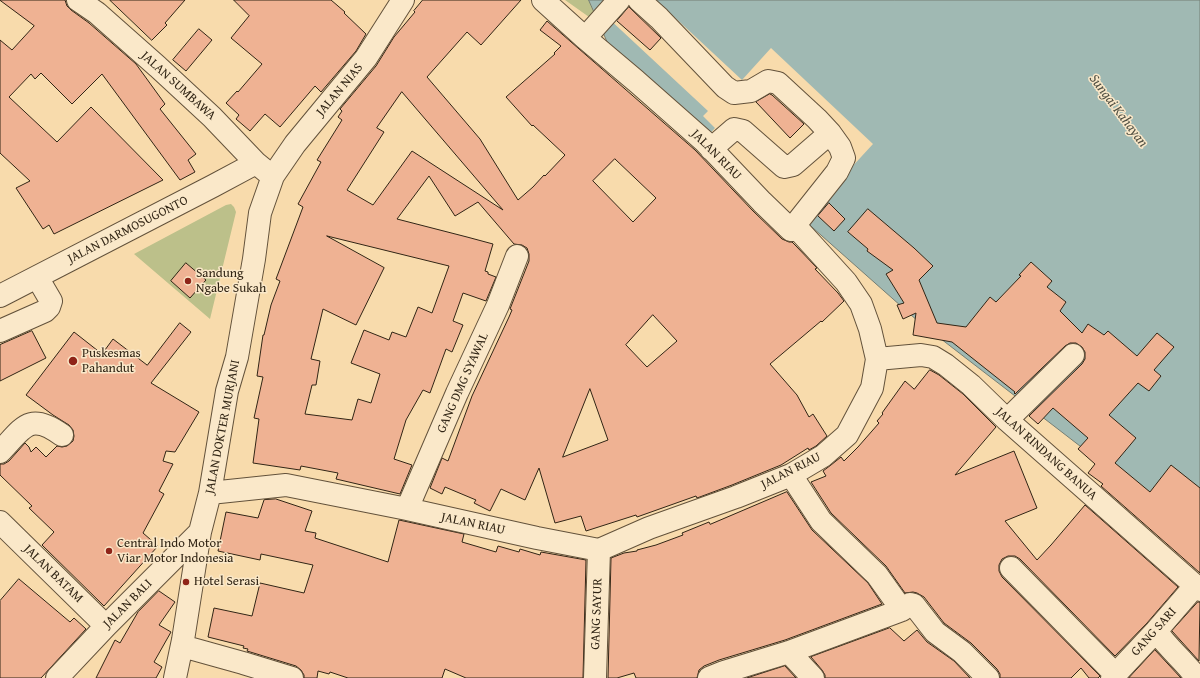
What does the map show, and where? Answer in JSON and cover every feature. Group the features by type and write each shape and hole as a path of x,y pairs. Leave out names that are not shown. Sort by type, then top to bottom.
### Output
{"street":[{"name":"JALAN SUMBAWA","path":"78,0 97,13 196,102 264,170"},
{"name":"JALAN NIAS","path":"264,170 296,144 366,58 403,0"},
{"name":"JALAN RIAU","path":"210,493 286,485 599,550 649,528 736,498 791,474 823,456 847,435 872,388 877,359 870,329 861,304 846,282 796,227 791,230 704,141 543,0"},
{"path":"585,38 619,0"},
{"path":"639,0 659,18 725,87 734,93 751,91 768,81 778,84 817,119 840,147 844,158 837,172 791,230"},
{"path":"711,149 734,129 743,132 784,167 793,165 830,133"},
{"name":"JALAN DARMOSUGONTO","path":"0,296 213,186 264,170"},
{"name":"JALAN DOKTER MURJANI","path":"175,678 182,646 200,532 210,493 227,391 237,357 254,259 264,170"},
{"name":"GANG DMG SYAWAL","path":"407,509 457,393 498,305 517,256"},
{"path":"0,331 45,311 49,307 51,301 38,277"},
{"name":"JALAN RINDANG BANUA","path":"877,359 921,355 933,356 971,385 1007,420 1197,588"},
{"path":"1007,420 1073,355"},
{"path":"0,452 25,426 31,424 38,423 50,426 62,435"},
{"path":"791,474 821,521 877,575 902,610"},
{"name":"JALAN BATAM","path":"0,522 106,626"},
{"name":"JALAN BALI","path":"57,678 106,626 200,532"},
{"name":"GANG SAYUR","path":"595,678 599,550"},
{"path":"1011,568 1114,676"},
{"name":"GANG SARI","path":"1114,676 1197,588"},
{"path":"709,678 762,670 790,652 902,610 910,604 914,605 936,632 962,652 988,678"},
{"path":"1156,631 1197,678"},
{"path":"182,646 292,678"},
{"path":"790,652 813,678"}],"green space":[{"path":"565,0 589,0 599,24"},
{"path":"231,204 236,212 210,319 134,254 226,205"}],"water":[{"name":"Sungai Kahayan","path":"589,0 1200,0 1200,536 1176,520 919,322 610,48"}],"pier":[{"path":"606,0 656,0 742,80 771,48 873,144 802,221 707,137 715,128 703,116 708,111 607,17"}],"building":[{"path":"0,0 65,0 67,6 71,10 89,23 136,64 165,104 160,109 196,154 188,160 195,172 180,180 102,74 72,104 41,73 35,79 31,74 9,97 57,142 91,107 163,180 54,234 49,225 43,229 16,188 30,181 0,153 0,40 12,50 34,26"},
{"path":"110,0 185,0 165,23 167,25 152,40"},
{"path":"234,0 331,0 366,34 356,51 321,92 315,86 280,127 265,114 250,131 236,119 239,115 226,103 237,91 238,92 262,64 231,38 249,16"},
{"path":"423,0 521,0 481,45 467,32 427,77 480,139 518,200 544,175 545,176 565,155 533,125 532,126 506,97 555,54 554,53 561,46 540,30 547,21 695,150 782,239 792,242 796,246 817,268 815,269 844,301 822,322 821,321 770,364 797,395 809,417 813,414 827,436 816,446 809,450 808,448 781,465 732,485 637,517 636,515 586,531 581,516 555,523 539,468 525,500 501,489 490,511 474,503 476,500 445,487 442,494 430,488 442,458 448,461 472,396 512,310 510,309 529,261 529,254 527,248 522,245 514,244 478,202 455,216 429,176 397,219 493,244 485,271 496,277 486,301 463,293 453,321 463,325 452,352 446,349 430,393 423,390 406,420 394,459 412,465 400,494 336,479 338,473 301,466 300,470 253,463 259,419 254,418 263,377 257,376 263,335 271,305 280,281 276,279 303,207 298,204 321,162 317,160 342,120 338,117 342,111 340,109 376,66 394,37 415,12 414,11","holes":["402,92 503,210 412,151 373,205 347,190 384,132 377,128","615,159 656,198 633,222 593,181","327,236 449,266 432,313 418,307 406,337 392,332 389,340 364,330 351,363 380,374 371,403 358,399 352,420 305,414 312,385 316,385 320,361 311,359 323,309 356,325 384,268","653,315 677,341 647,367 626,345","590,389 608,440 563,457"]},
{"path":"629,7 661,38 650,50 617,21"},
{"path":"199,29 212,40 186,71 173,60"},
{"path":"770,94 804,124 790,138 756,102"},
{"path":"829,203 845,219 834,231 818,216"},
{"path":"868,209 933,266 919,280 937,323 966,327 990,297 996,302 1021,276 1019,275 1031,262 1052,281 1047,287 1066,302 1060,311 1082,333 1088,324 1104,335 1108,331 1137,356 1157,333 1174,347 1154,370 1161,376 1149,391 1138,383 1109,415 1136,438 1115,463 1150,492 1171,465 1200,488 1200,573 1101,486 1103,484 1088,473 1095,464 1078,449 1088,438 1053,408 1038,424 1029,416 1082,364 1085,359 1085,352 1082,347 1076,343 1070,343 1065,346 1015,394 1015,392 952,342 913,335 916,313 903,319 897,305 904,303 886,274 893,270 867,251 868,249 848,232"},
{"name":"Sandung Ngabe Sukah","path":"186,263 206,280 190,298 171,281"},
{"path":"180,323 191,332 151,383 199,412 175,452 166,451 163,461 173,464 159,491 164,494 143,533 158,546 104,606 42,545 54,532 29,508 32,506 0,475 0,464 4,464 9,461 25,443 31,452 36,447 46,457 57,446 67,446 73,441 73,430 69,425 26,395 74,332 102,354 113,339 147,365"},
{"path":"32,331 46,358 0,381 0,345"},
{"path":"930,370 939,375 963,394 996,427 955,475 1014,451 1037,508 1005,521 1037,560 1085,505 1178,587 1147,623 1115,656 1020,559 1015,556 1008,556 1002,559 999,565 999,571 1002,577 1100,676 1098,678 1089,678 1081,668 1071,678 1000,678 1000,674 997,669 971,643 944,623 924,597 913,592 905,593 886,566 831,513 811,482 826,476 823,471 841,457 844,461 858,447 879,423 877,421 905,381 914,389"},
{"path":"787,492 812,530 868,583 882,604 785,640 704,666 699,670 697,678 636,678 634,673 617,678 608,678 611,558 656,545 683,535 682,533 709,522 710,524"},
{"path":"276,499 312,511 305,531 316,533 315,538 388,562 399,520 464,534 462,542 496,552 498,546 519,552 520,549 540,555 541,552 586,560 583,678 466,678 445,669 442,678 348,678 330,672 329,674 318,671 317,678 304,678 301,670 296,666 247,651 248,649 243,648 244,646 208,637 214,608 252,616 260,583 304,593 313,565 261,554 260,560 218,551 226,512 258,518 264,500"},
{"path":"19,579 70,622 74,618 86,629 41,678 0,678 0,601"},
{"path":"159,591 175,602 159,625 171,632 154,662 162,667 156,678 96,678 115,640 120,643 138,612"},
{"path":"1198,602 1200,602 1199,661 1172,631"},
{"path":"890,628 904,641 917,630 927,642 954,661 970,678 825,678 822,670 811,657"},
{"path":"1155,650 1181,678 1129,678"},
{"path":"785,666 796,678 747,678"}],"place":[{"name":"Sandung Ngabe Sukah","path":"188,281"},
{"name":"Puskesmas Pahandut","path":"73,361"},
{"name":"Central Indo Motor Viar Motor Indonesia","path":"109,551"},
{"name":"Hotel Serasi","path":"186,582"}]}
